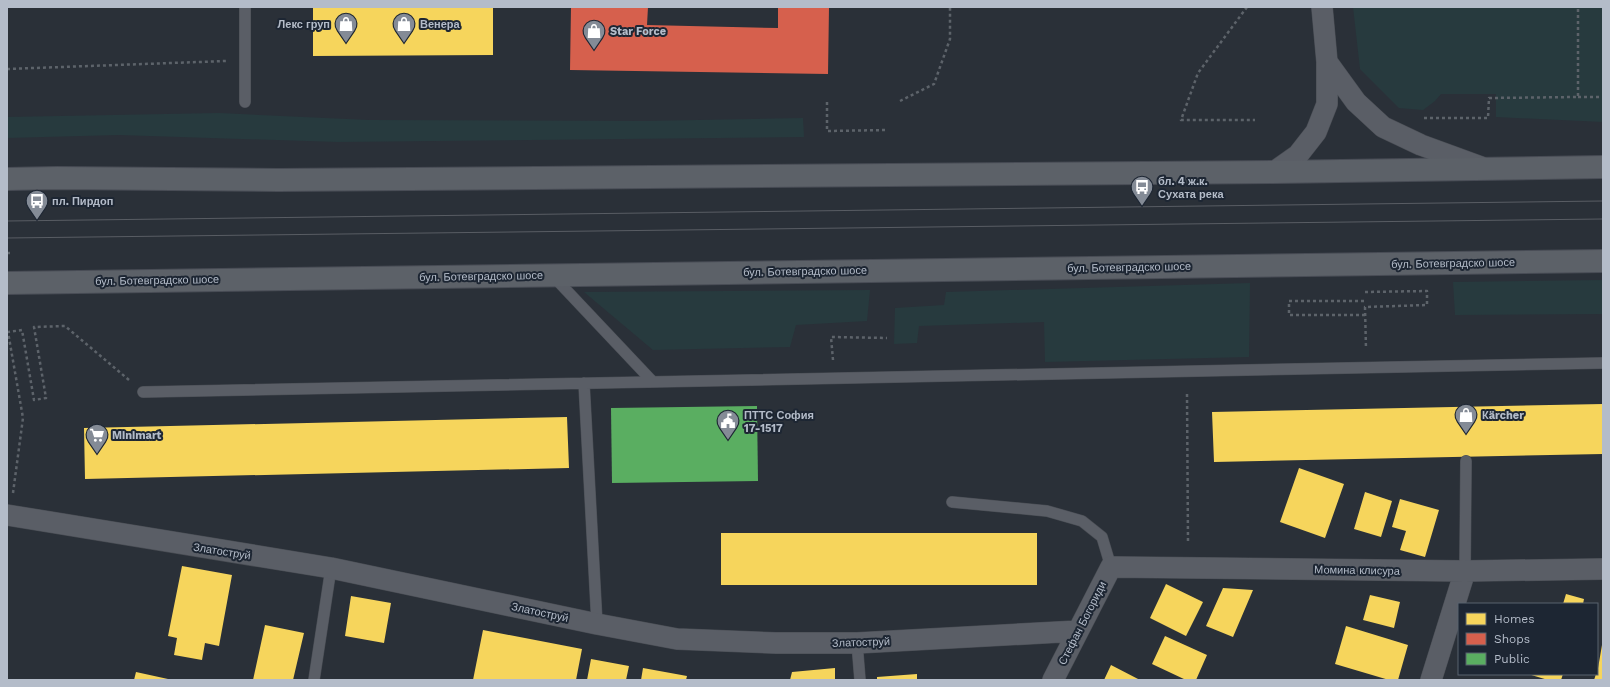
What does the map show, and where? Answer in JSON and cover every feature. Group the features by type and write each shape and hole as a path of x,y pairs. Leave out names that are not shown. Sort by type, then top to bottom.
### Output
{"main road":[{"path":"7,179 65,178 278,180 1274,172 1603,167"},
{"name":"бул. Ботевградско шосе","path":"7,283 551,274 1603,261"}],"street":[{"path":"1274,172 1298,155 1316,132 1327,104 1327,62 1322,7"},
{"path":"1327,62 1356,102 1383,127 1421,145 1485,168"},
{"name":"Златоструй","path":"9,516 331,568 597,624 678,638 776,643 858,643 1078,631"},
{"name":"Момина клисура","path":"1111,567 1465,571 1603,569"},
{"name":"Стефан Богориди","path":"1053,680 1111,567"},
{"path":"1431,680 1465,571"}],"lane":[{"path":"245,7 246,102"},
{"path":"551,274 653,382"},
{"path":"144,392 1603,364"},
{"path":"584,383 597,624"},
{"path":"1465,571 1466,461"},
{"path":"952,502 1047,511 1082,521 1102,537 1111,567"},
{"path":"314,680 331,568"},
{"path":"858,643 860,680"}],"path":[{"path":"900,101 934,84 950,39 950,7"},
{"path":"1247,7 1198,73 1181,120 1255,120"},
{"path":"1578,7 1578,97"},
{"path":"7,69 246,60"},
{"path":"1424,118 1488,118 1489,98 1603,97"},
{"path":"827,102 827,131 888,130"},
{"path":"1365,292 1426,292 1427,305 1365,307 1366,368"},
{"path":"1365,301 1289,301 1289,315 1365,315"},
{"path":"9,516 22,418 8,332 22,330 34,400 46,398 34,327 65,326 144,392"},
{"path":"831,337 887,338"},
{"path":"1187,394 1188,568"}],"green space":[{"path":"1353,7 1603,7 1603,122 1496,117 1496,94 1441,94 1435,101 1423,110 1399,108 1360,69"},
{"path":"219,113 369,120 645,121 803,118 804,137 338,142 119,135 7,138 7,117"},
{"path":"1603,280 1603,314 1455,315 1453,282"},
{"path":"1250,283 1249,357 1045,362 1044,322 919,326 917,343 894,344 895,308 944,305 946,292"},
{"path":"870,290 867,321 796,325 790,347 653,350 584,292"}],"building: Homes":[{"path":"313,7 493,7 493,55 313,56"},
{"path":"1603,404 1603,454 1214,462 1212,412"},
{"path":"567,417 569,468 85,479 84,428"},
{"path":"1299,468 1344,484 1325,538 1280,522"},
{"path":"1365,492 1392,501 1381,537 1354,529"},
{"path":"1400,499 1439,510 1425,557 1400,550 1406,531 1392,527"},
{"path":"721,533 1037,533 1037,585 721,585"},
{"path":"182,566 232,575 219,646 205,643 202,660 174,655 177,638 168,636"},
{"path":"1166,584 1203,602 1186,636 1150,618"},
{"path":"1223,588 1253,590 1233,637 1206,626"},
{"path":"1566,594 1584,599 1583,603 1563,603"},
{"path":"1370,595 1400,602 1394,628 1363,620"},
{"path":"351,596 391,603 384,643 345,636"},
{"path":"265,625 304,633 293,680 253,680"},
{"path":"1346,626 1408,645 1398,680 1389,680 1335,664"},
{"path":"483,630 582,649 576,680 473,680"},
{"path":"1165,636 1207,655 1196,680 1186,680 1152,664"},
{"path":"1602,645 1603,680 1594,680 1596,675 1598,675"},
{"path":"591,659 629,666 626,680 587,680"},
{"path":"1111,665 1140,680 1104,680"},
{"path":"643,668 687,676 686,680 641,680"},
{"path":"835,668 835,680 790,680 792,672"},
{"path":"136,672 168,679 168,680 134,680"},
{"path":"917,674 917,680 877,680 877,677"},
{"path":"1531,675 1563,675 1561,680 1548,680"}],"building: Shops":[{"path":"571,7 648,7 647,25 778,28 778,7 829,7 828,74 570,70"}],"building: Public":[{"path":"757,406 758,481 612,483 611,408"}],"tram line":[{"path":"7,221 1603,201"},
{"path":"7,238 1603,219"}],"place":[{"name":"Лекс груп","path":"346,44"},
{"name":"Венера","path":"404,44"},
{"name":"Star Force","path":"594,50"},
{"name":"бл. 4 ж.к. Сухата река","path":"1142,206"},
{"name":"пл. Пирдоп","path":"37,220"},
{"name":"Кärcher","path":"1466,434"},
{"name":"ПТТС София 17-1517","path":"728,440"},
{"name":"Minimart","path":"97,454"}]}
